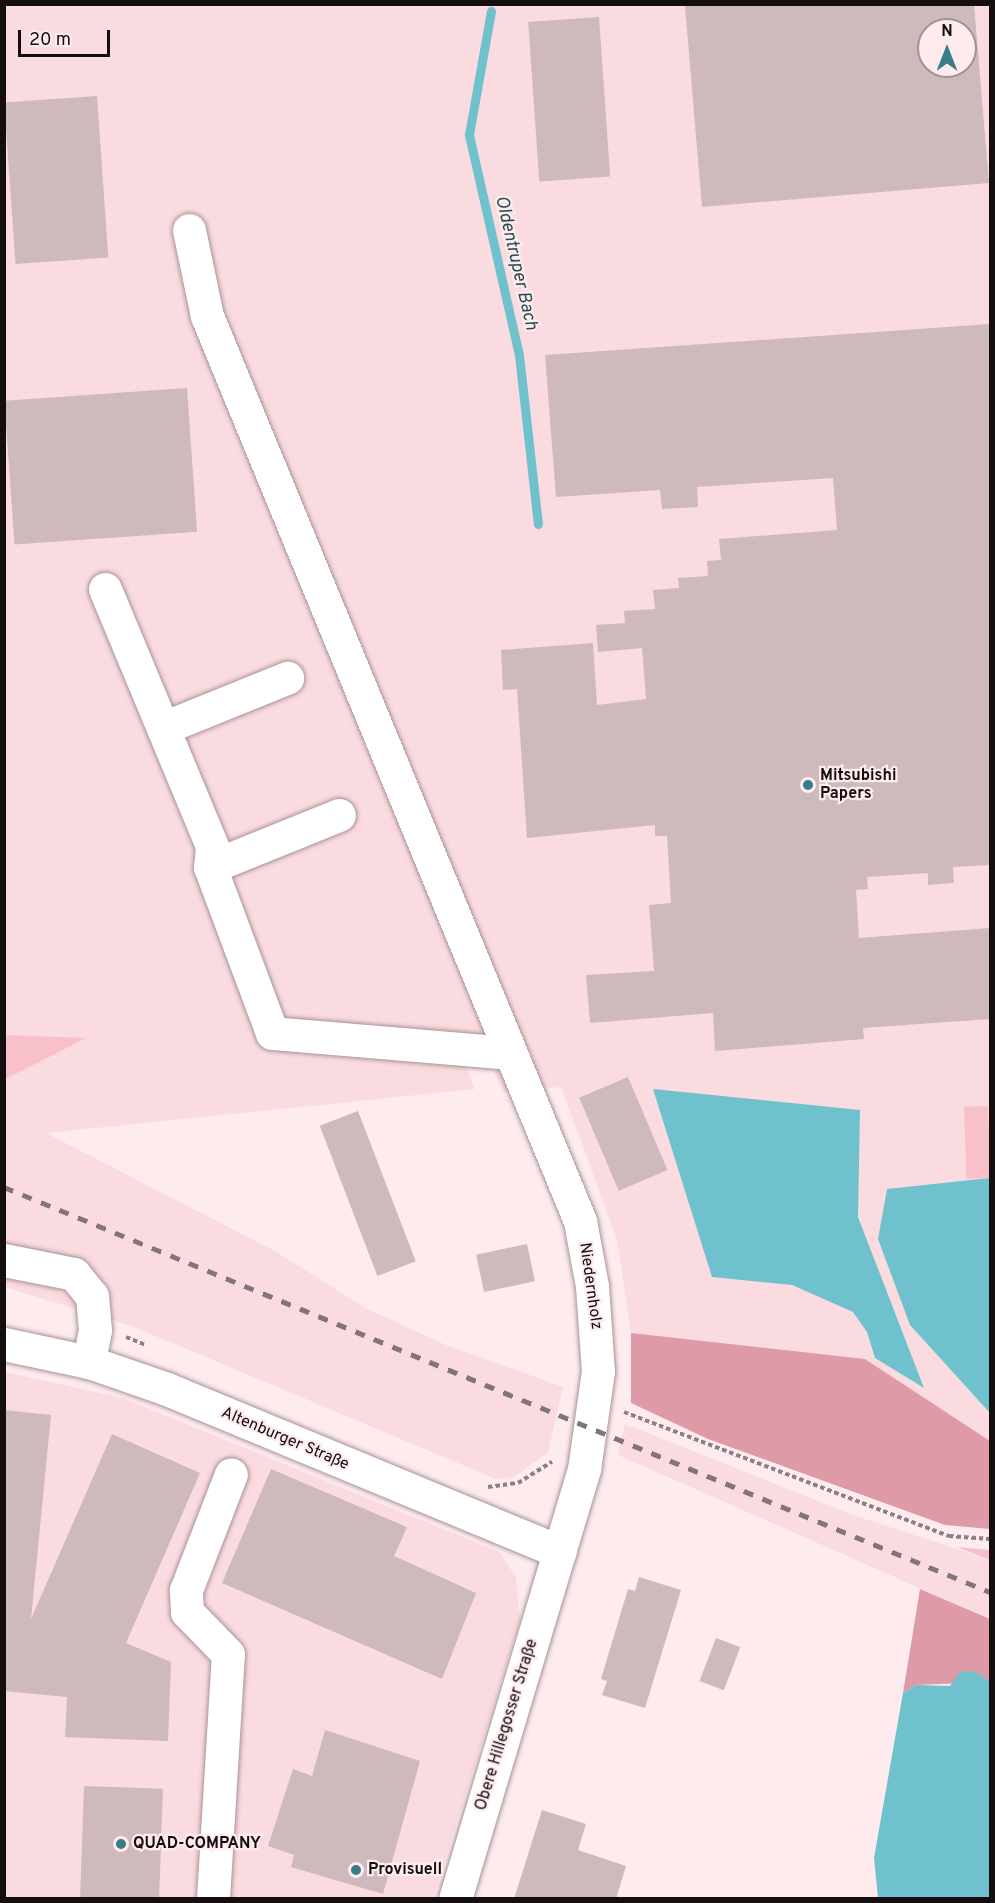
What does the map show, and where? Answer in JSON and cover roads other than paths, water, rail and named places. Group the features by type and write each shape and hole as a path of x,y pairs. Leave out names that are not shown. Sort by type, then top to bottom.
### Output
{"street":[{"name":"Niedernholz","path":"189,230 207,316 580,1221 597,1328 596,1400 584,1469 560,1552"},
{"path":"105,589 212,846 210,867 272,1033 506,1042"},
{"path":"163,728 287,678"},
{"path":"210,867 339,815"},
{"path":"4,1260 74,1274 92,1296 95,1330 89,1362"},
{"name":"Altenburger Straße","path":"4,1344 89,1362 560,1552"},
{"path":"213,1899 228,1654 187,1612 186,1590 231,1474"},
{"name":"Obere Hillegosser Straße","path":"454,1899 560,1552"}],"water":[{"path":"653,1089 860,1110 858,1217 924,1388 875,1358 867,1332 853,1312 792,1285 712,1277"},
{"path":"990,1178 990,1413 910,1325 878,1239 887,1189"},
{"path":"974,1671 990,1682 990,1898 878,1898 874,1858 903,1693 916,1685 950,1686 960,1672"}],"waterway":[{"name":"Oldentruper Bach","path":"491,11 469,135 519,355 538,524"}],"railway":[{"path":"4,1187 990,1592"}],"place":[{"name":"Mitsubishi Papers","path":"808,785"},
{"name":"QUAD-COMPANY","path":"121,1844"},
{"name":"Provisuell","path":"356,1870"}]}
